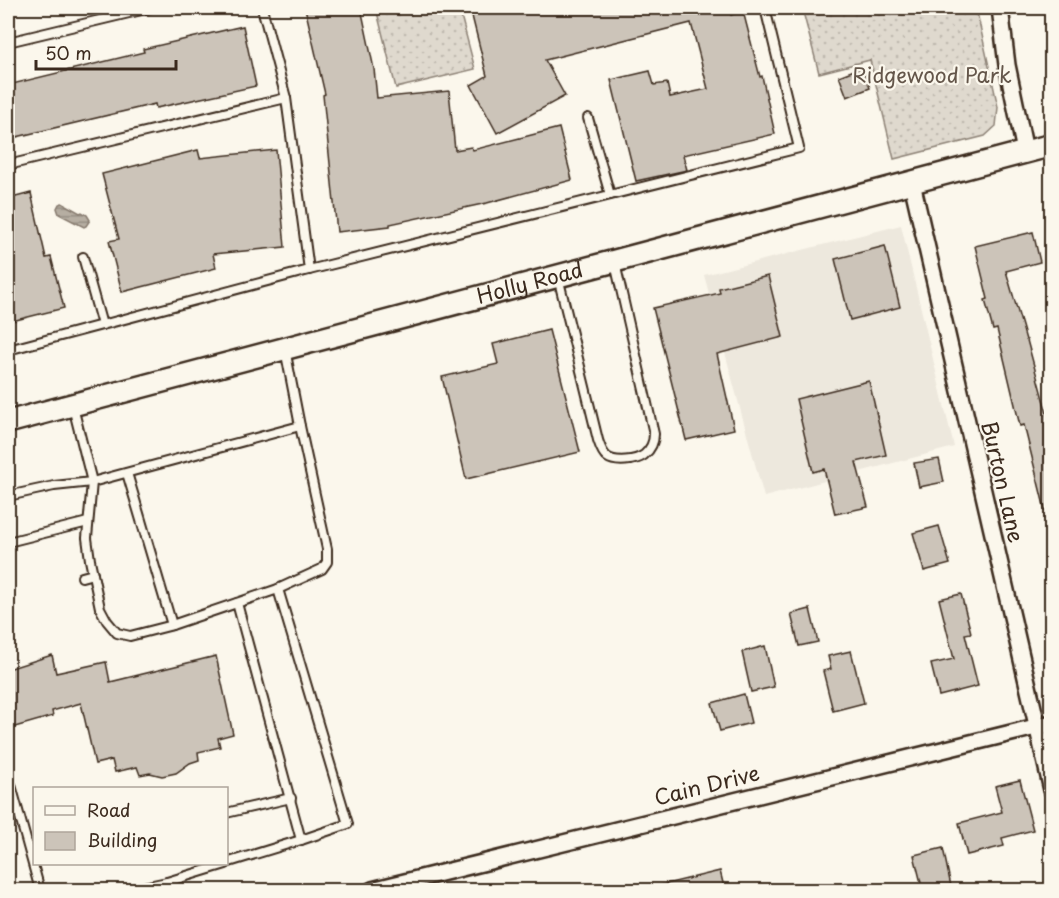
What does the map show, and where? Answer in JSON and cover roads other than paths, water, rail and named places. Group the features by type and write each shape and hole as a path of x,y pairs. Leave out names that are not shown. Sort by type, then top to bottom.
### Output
{"main road":[{"name":"Holly Road","path":"8,422 1052,145"}],"street":[{"path":"1000,8 1007,65 1026,151"},
{"name":"Burton Lane","path":"912,183 1052,790"},
{"name":"Cain Drive","path":"373,890 1052,723"}],"lane":[{"path":"8,42 150,8"},
{"path":"262,8 286,98 309,270"},
{"path":"8,350 309,270 799,148 765,8"},
{"path":"8,165 286,98"},
{"path":"588,118 610,195"},
{"path":"83,257 102,325"},
{"path":"558,276 598,441 603,453 609,459 632,460 643,456 654,442 654,434 615,261"},
{"path":"72,405 92,482 87,538 100,608 117,633 130,636 172,625 278,589 322,569 327,562 327,549 285,349"},
{"path":"8,496 54,486 92,482 300,426"},
{"path":"127,473 172,625"},
{"path":"8,542 88,522"},
{"path":"82,577 93,574"},
{"path":"228,862 348,824 278,589"},
{"path":"237,603 301,840"},
{"path":"8,786 11,785 33,860"},
{"path":"228,813 291,798"},
{"path":"34,865 40,891"},
{"path":"129,891 167,882 220,865"},
{"path":"167,882 170,891"}],"park label":[{"name":"Ridgewood Park","path":"932,76"}]}
